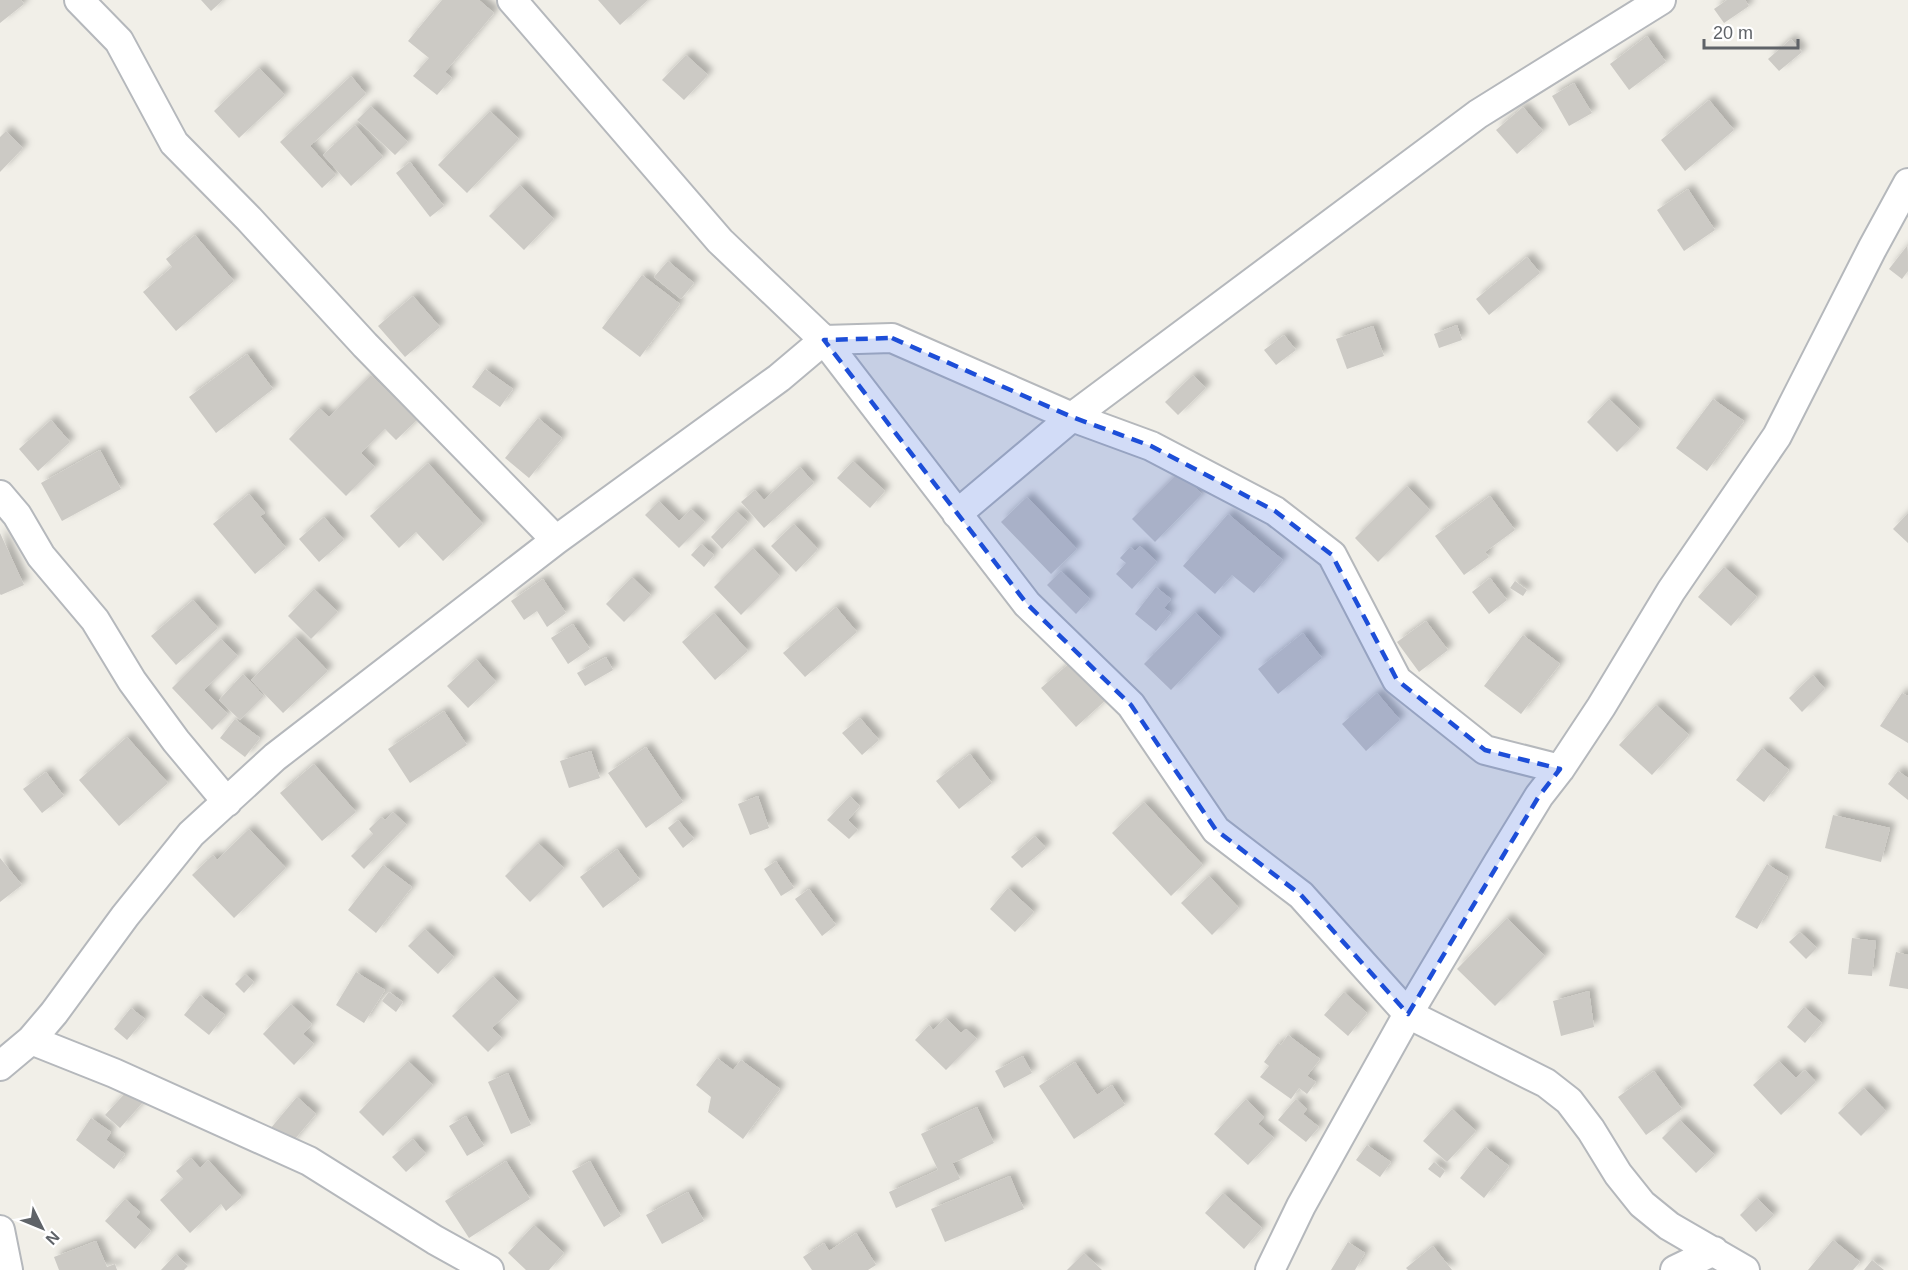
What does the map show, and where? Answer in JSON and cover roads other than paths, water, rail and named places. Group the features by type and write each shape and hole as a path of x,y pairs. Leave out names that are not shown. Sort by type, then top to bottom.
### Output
{"street":[{"path":"79,0 119,41 174,143 556,540"},
{"path":"513,0 720,241 824,340 1027,604 1131,705 1215,830 1300,895 1408,1014 1546,1083 1569,1101 1591,1130 1618,1174 1642,1204 1670,1226 1745,1270"},
{"path":"957,514 1072,417 1478,114 1661,0"},
{"path":"1270,1270 1301,1206 1408,1014 1539,796 1560,769 1671,591 1777,436 1908,183"},
{"path":"0,1066 32,1040 191,834 275,757 556,540 779,378 824,340 892,338 1072,417 1150,446 1275,511 1332,555 1397,680 1485,750 1560,769"},
{"path":"0,495 17,515 41,556 95,620 132,681 176,741 227,802"},
{"path":"32,1040 114,1073 309,1161 435,1240 489,1270"},
{"path":"0,1230 8,1270"},
{"path":"1675,1270 1714,1251"}]}
